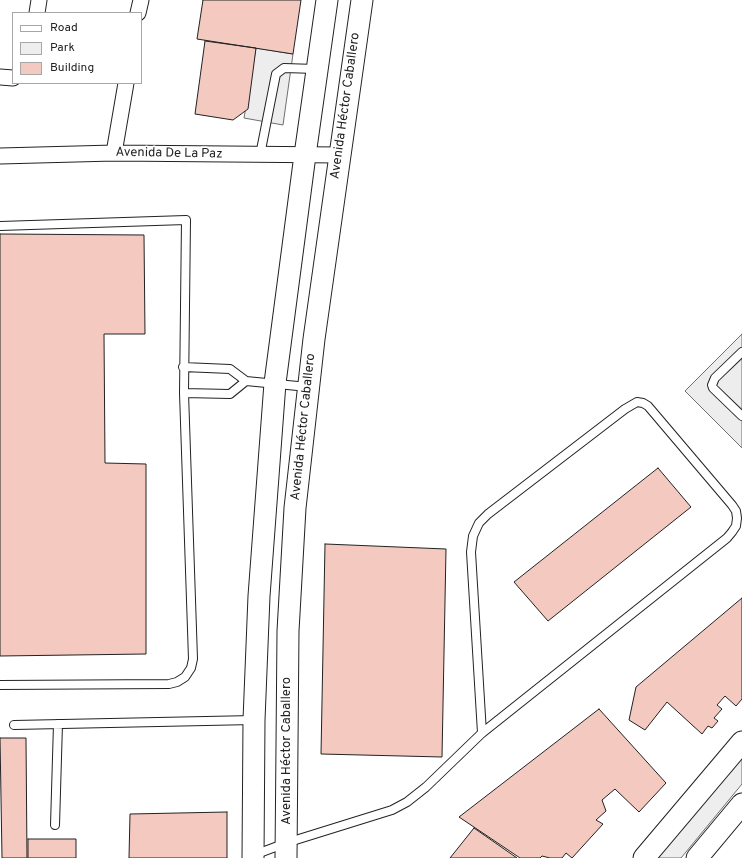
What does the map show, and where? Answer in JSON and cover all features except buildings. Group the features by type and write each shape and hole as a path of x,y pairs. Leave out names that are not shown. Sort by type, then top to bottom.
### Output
{"main road":[{"path":"254,856 254,720 259,596 276,383 304,155 327,0"},
{"name":"Avenida Héctor Caballero","path":"286,851 288,631 295,508 308,387 339,155 362,0"},
{"path":"644,858 742,742"},
{"path":"697,858 742,804"}],"street":[{"path":"37,12 39,0"},
{"path":"138,12 141,0"},
{"path":"0,77 12,78"},
{"path":"114,153 126,84"},
{"name":"Avenida De La Paz","path":"0,156 114,153 339,155"}],"lane":[{"path":"260,155 276,74 284,68 317,69"},
{"path":"0,226 186,220 183,367 193,659 185,677 177,682 169,684 0,685"},
{"path":"742,352 715,378 712,385 713,388 742,416"},
{"path":"183,367 230,369 246,382 276,383 308,387"},
{"path":"184,393 230,394 246,382"},
{"path":"254,856 286,851 392,810 406,802 426,787 482,733 727,538 736,526 736,511 648,406 643,403 637,402 625,409 488,514 479,523 473,536 471,552 482,733"},
{"path":"14,725 254,720"},
{"path":"55,825 58,724"}],"green space":[{"path":"742,754 742,784 681,858 657,858"}],"shaded area":[{"path":"256,48 293,54 283,125 244,118"},
{"path":"742,334 742,448 685,391"}]}
